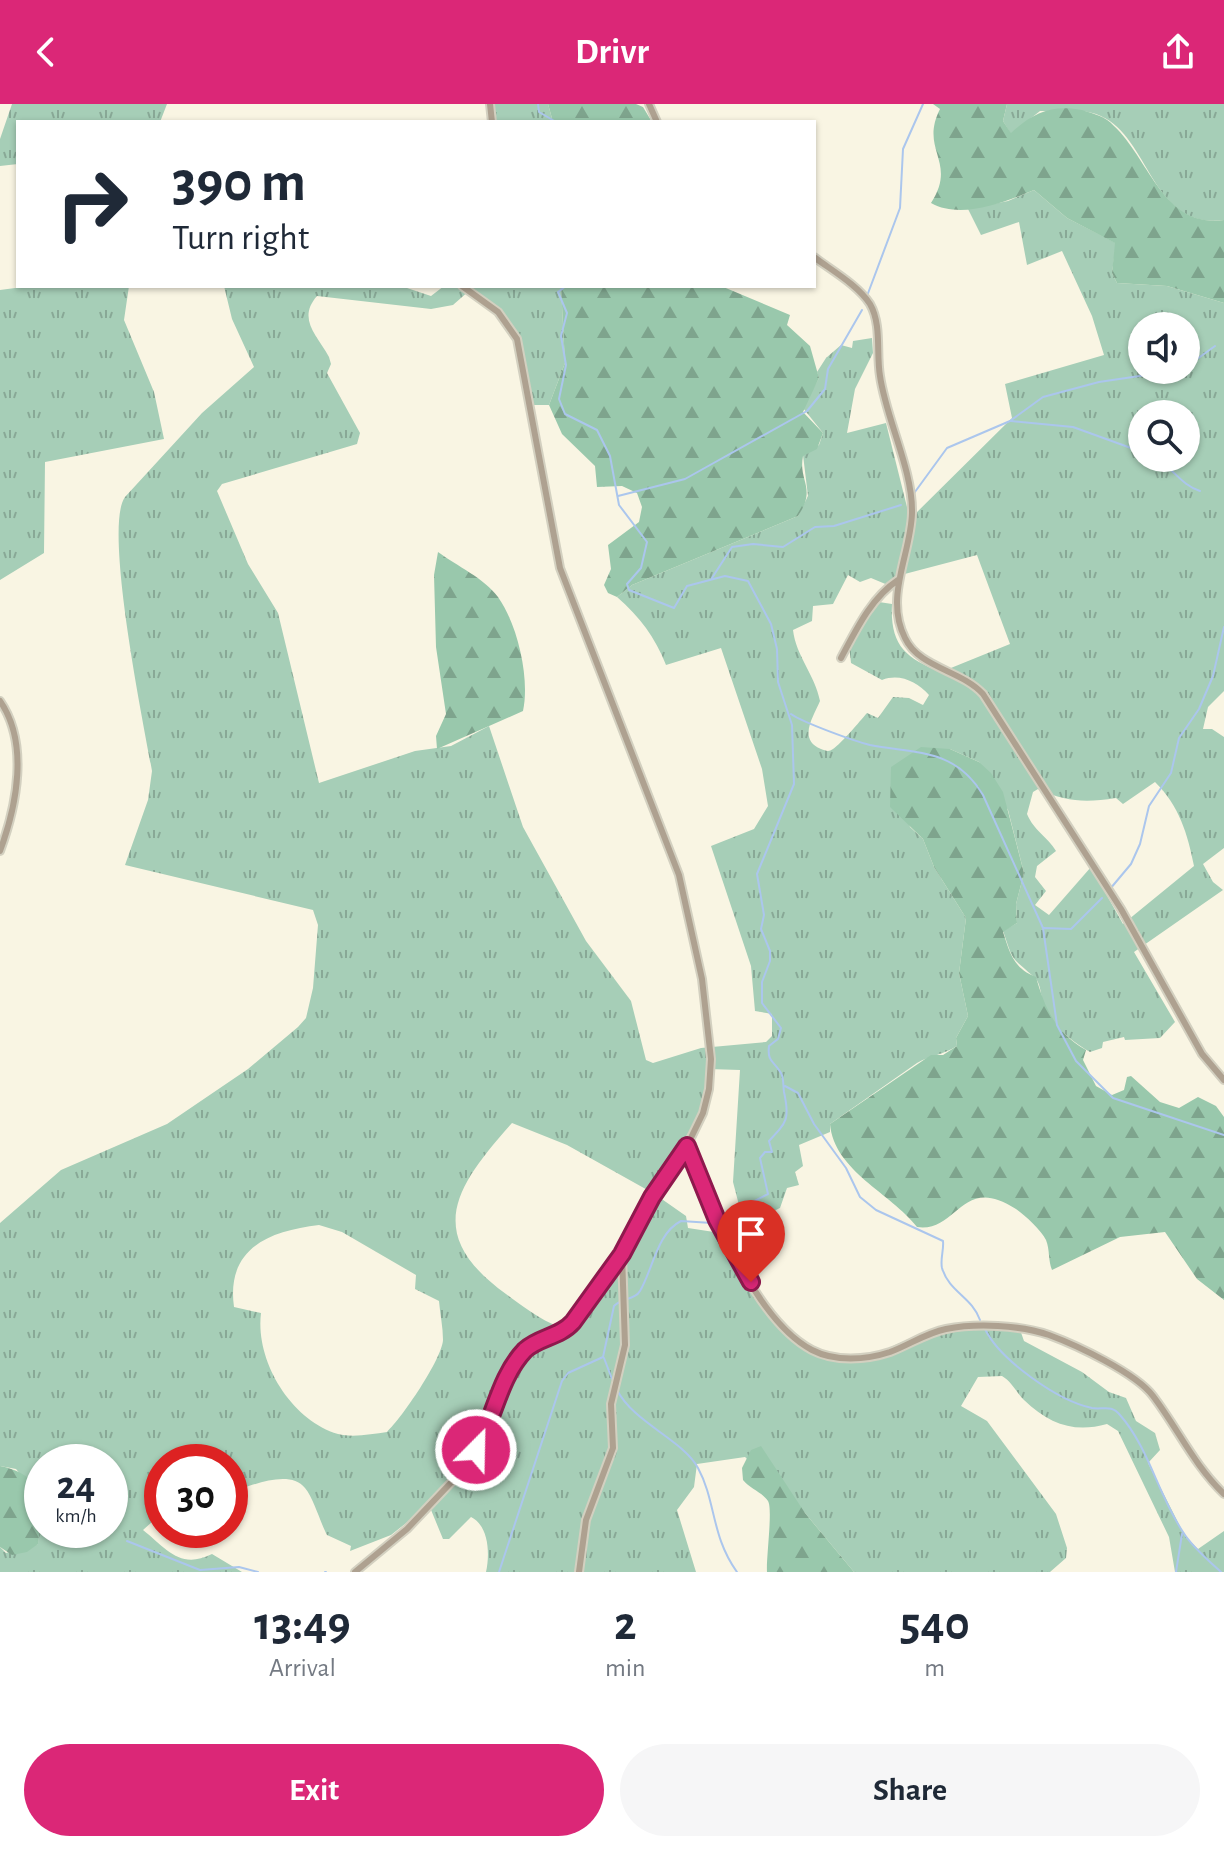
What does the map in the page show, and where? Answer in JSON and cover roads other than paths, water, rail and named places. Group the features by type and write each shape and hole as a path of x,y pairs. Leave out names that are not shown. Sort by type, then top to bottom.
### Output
{"street":[{"path":"816,259 865,297 875,314 882,385 912,503 898,580 901,630 908,644 927,660 969,680 983,694 1121,909 1202,1054 1224,1080"},
{"path":"355,1572 407,1529 462,1471 482,1439 506,1381 521,1356 530,1347 568,1327 622,1254 652,1197 687,1146 707,1101 711,1059 702,979 679,875 560,568 517,339 498,312 465,288"},
{"path":"841,658 859,624 886,588 898,580"},
{"path":"0,701 10,715 17,746 13,804 0,851"},
{"path":"687,1146 722,1231 762,1300 813,1351 839,1358 871,1356 957,1328 1024,1329 1049,1335 1140,1382 1152,1394 1198,1465 1224,1494"},
{"path":"579,1572 586,1520 612,1454 611,1404 624,1358 622,1254"}],"waterway":[{"path":"538,104 539,112 553,120"},
{"path":"867,296 900,208 903,149 923,104"},
{"path":"499,1572 562,1381 568,1373 603,1357 614,1306 640,1291 661,1243 673,1227 681,1221 727,1224 739,1209 768,1194 760,1158 765,1152 772,1152 769,1141 787,1114 783,1077 770,1058 769,1051 769,1046 778,1039 781,1028 762,1003 762,982 770,961 770,951 761,929 764,915 757,874 794,784 792,725 778,682 777,649 771,624 748,581 725,576 687,586 674,608 629,590 627,584 641,568 647,542 619,505 610,456 597,430 565,414 559,399 566,365 561,336 567,313 558,292 563,288"},
{"path":"618,496 685,479 807,411 825,389 828,369 862,310"},
{"path":"1200,357 1215,346"},
{"path":"912,496 947,448 1010,421 1043,397 1128,378"},
{"path":"1011,421 1073,427 1128,447"},
{"path":"1173,472 1200,491"},
{"path":"712,578 732,547 753,544 783,547 815,527 834,526 901,505"},
{"path":"1110,889 1131,864 1140,844 1149,806 1171,773 1179,738 1199,709 1213,676 1224,627"},
{"path":"791,714 863,743 919,752 947,761 972,780 983,795 1043,928 1057,1025 1076,1061 1113,1098 1224,1135"},
{"path":"1044,928 1071,929 1102,898"},
{"path":"785,1086 798,1093 814,1124 846,1168 860,1197 876,1210 943,1241 945,1276 972,1306 980,1320"},
{"path":"985,1329 1003,1353 1031,1378 1078,1404 1110,1408 1120,1415 1139,1442 1183,1532 1221,1572"},
{"path":"604,1358 612,1379"},
{"path":"617,1390 635,1412 681,1449 698,1468 722,1545 737,1572"},
{"path":"1176,1572 1182,1534"},
{"path":"128,1541 200,1570 239,1567 258,1572"}]}
